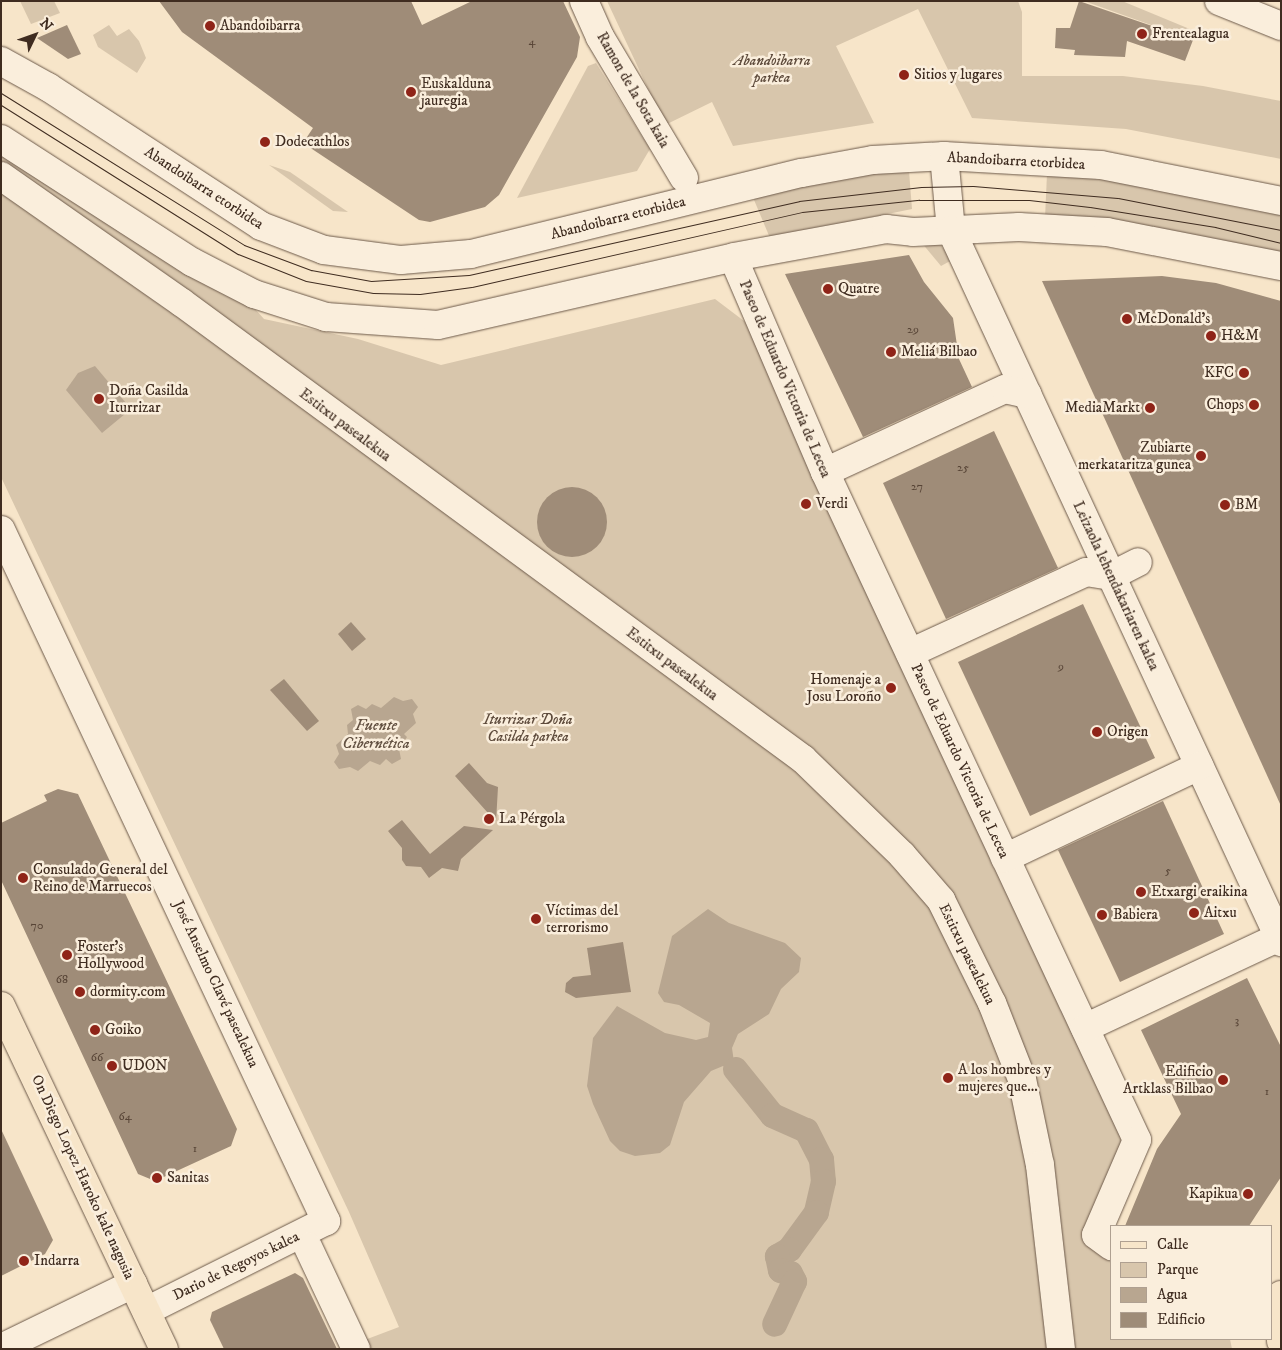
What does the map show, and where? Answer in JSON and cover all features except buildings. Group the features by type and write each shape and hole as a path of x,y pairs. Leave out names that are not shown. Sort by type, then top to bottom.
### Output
{"main road":[{"name":"On Diego Lopez Haroko kale nagusia","path":"1,1006 164,1349"},
{"path":"1281,1295 1281,1341"}],"street":[{"name":"Ramon de la Sota kaia","path":"584,1 600,37 684,178"},
{"path":"1219,1 1281,26"},
{"name":"Abandoibarra etorbidea","path":"1,61 48,87 261,226 324,250 401,260 471,254 802,173 873,160 944,156 1101,165 1281,202"},
{"path":"1,139 192,262 254,294 326,317 391,323 438,324 734,258 886,229 951,230 1027,227 1107,232 1281,266"},
{"name":"Leizaola lehendakariaren kalea","path":"944,156 951,230 1280,939"},
{"name":"Estitxu pasealekua","path":"1,176 173,296 803,759 902,855 940,900 992,1003 1022,1080 1040,1165 1061,1349"},
{"name":"Paseo de Eduardo Victoria de Lecea","path":"738,269 824,472 1137,1140 1096,1235 1110,1245"},
{"path":"824,472 1005,389 1027,394"},
{"name":"José Anselmo Clavé pasealekua","path":"1,530 326,1221"},
{"path":"910,653 1086,572 1111,576 1138,562"},
{"path":"1005,858 1199,766"},
{"path":"1085,1028 1280,939"},
{"name":"Dario de Regoyos kalea","path":"146,1311 326,1221"},
{"path":"308,1247 356,1349"},
{"path":"1,1348 134,1284"}],"green space":[{"path":"20,1 54,1 60,13 31,24"},
{"name":"Abandoibarra parkea","path":"607,1 1018,1 1022,12 1022,76 1123,76 1203,86 1281,101 1281,159 1126,129 972,118 918,9 836,46 874,123 733,146 712,102 665,125"},
{"path":"1084,1 1122,1 1197,32 1193,40"},
{"path":"109,25 117,36 129,29 139,41 146,58 137,73 98,47 93,35"},
{"path":"596,63 650,149 637,171 517,198 588,66"},
{"name":"Iturrizar Doña Casilda parkea","path":"1,149 248,301 264,319 358,339 441,365 715,299 748,324 1125,1140 1083,1242 1110,1258 1110,1340 1230,1340 1232,1349 356,1349 354,1344 399,1327 349,1212 1,477"},
{"path":"269,165 290,172 348,212 333,211"},
{"path":"872,167 909,171 912,209 770,238 752,195"},
{"path":"1047,174 1125,182 1281,212 1281,255 1045,218"},
{"path":"921,242 939,243 952,260 941,266"}],"water":[{"path":"95,366 131,409 102,433 66,390 78,373"},
{"name":"Fuente Cibernética","path":"394,697 403,701 412,699 418,707 413,714 416,723 404,734 407,737 399,749 401,759 392,764 386,759 380,765 370,761 358,771 350,767 339,769 334,762 339,754 336,745 348,734 347,725 353,720 351,709 358,705 366,709 372,704 381,708"},
{"path":"708,909 729,923 785,943 801,958 799,972 781,989 769,1014 738,1034 732,1048 735,1069 723,1066 711,1071 684,1102 670,1145 660,1153 635,1156 620,1151 610,1141 593,1104 587,1086 593,1038 617,1006 665,1033 696,1040 708,1037 710,1023 679,1005 664,1002 658,993 672,936"}],"waterway":[{"path":"735,1069 772,1115 806,1130 821,1159 823,1181 816,1212 789,1249 777,1256 780,1270 790,1273 794,1281 774,1324"}],"tram line":[{"path":"1,93 244,245 311,270 371,281 469,275 799,201 921,187 973,186 1118,198 1281,230"},
{"path":"1,105 238,254 306,281 373,293 420,294 472,287 802,212 919,200 1029,200 1090,207 1215,227 1281,243"}],"place":[{"name":"Abandoibarra","path":"210,26"},
{"name":"Frentealagua","path":"1142,34"},
{"name":"Sitios y lugares","path":"904,75"},
{"name":"Euskalduna jauregia","path":"411,92"},
{"name":"Dodecathlos","path":"265,142"},
{"name":"Quatre","path":"828,289"},
{"name":"McDonald's","path":"1127,319"},
{"name":"H&M","path":"1211,336"},
{"name":"Meliá Bilbao","path":"891,352"},
{"name":"KFC","path":"1244,373"},
{"name":"Doña Casilda Iturrizar","path":"99,399"},
{"name":"Chops","path":"1254,405"},
{"name":"MediaMarkt","path":"1150,408"},
{"name":"Zubiarte merkataritza gunea","path":"1201,456"},
{"name":"Verdi","path":"806,504"},
{"name":"BM","path":"1225,505"},
{"name":"Homenaje a Josu Loroño","path":"891,688"},
{"name":"Origen","path":"1097,732"},
{"name":"La Pérgola","path":"489,819"},
{"name":"Consulado General del Reino de Marruecos","path":"23,878"},
{"name":"Etxargi eraikina","path":"1141,892"},
{"name":"Aitxu","path":"1194,913"},
{"name":"Babiera","path":"1102,915"},
{"name":"Víctimas del terrorismo","path":"536,919"},
{"name":"Foster's Hollywood","path":"67,955"},
{"name":"dormity.com","path":"80,992"},
{"name":"Goiko","path":"95,1030"},
{"name":"UDON","path":"112,1066"},
{"name":"A los hombres y mujeres que...","path":"948,1078"},
{"name":"Edificio Artklass Bilbao","path":"1223,1080"},
{"name":"Sanitas","path":"157,1178"},
{"name":"Kapikua","path":"1248,1194"},
{"name":"Indarra","path":"24,1261"}]}
